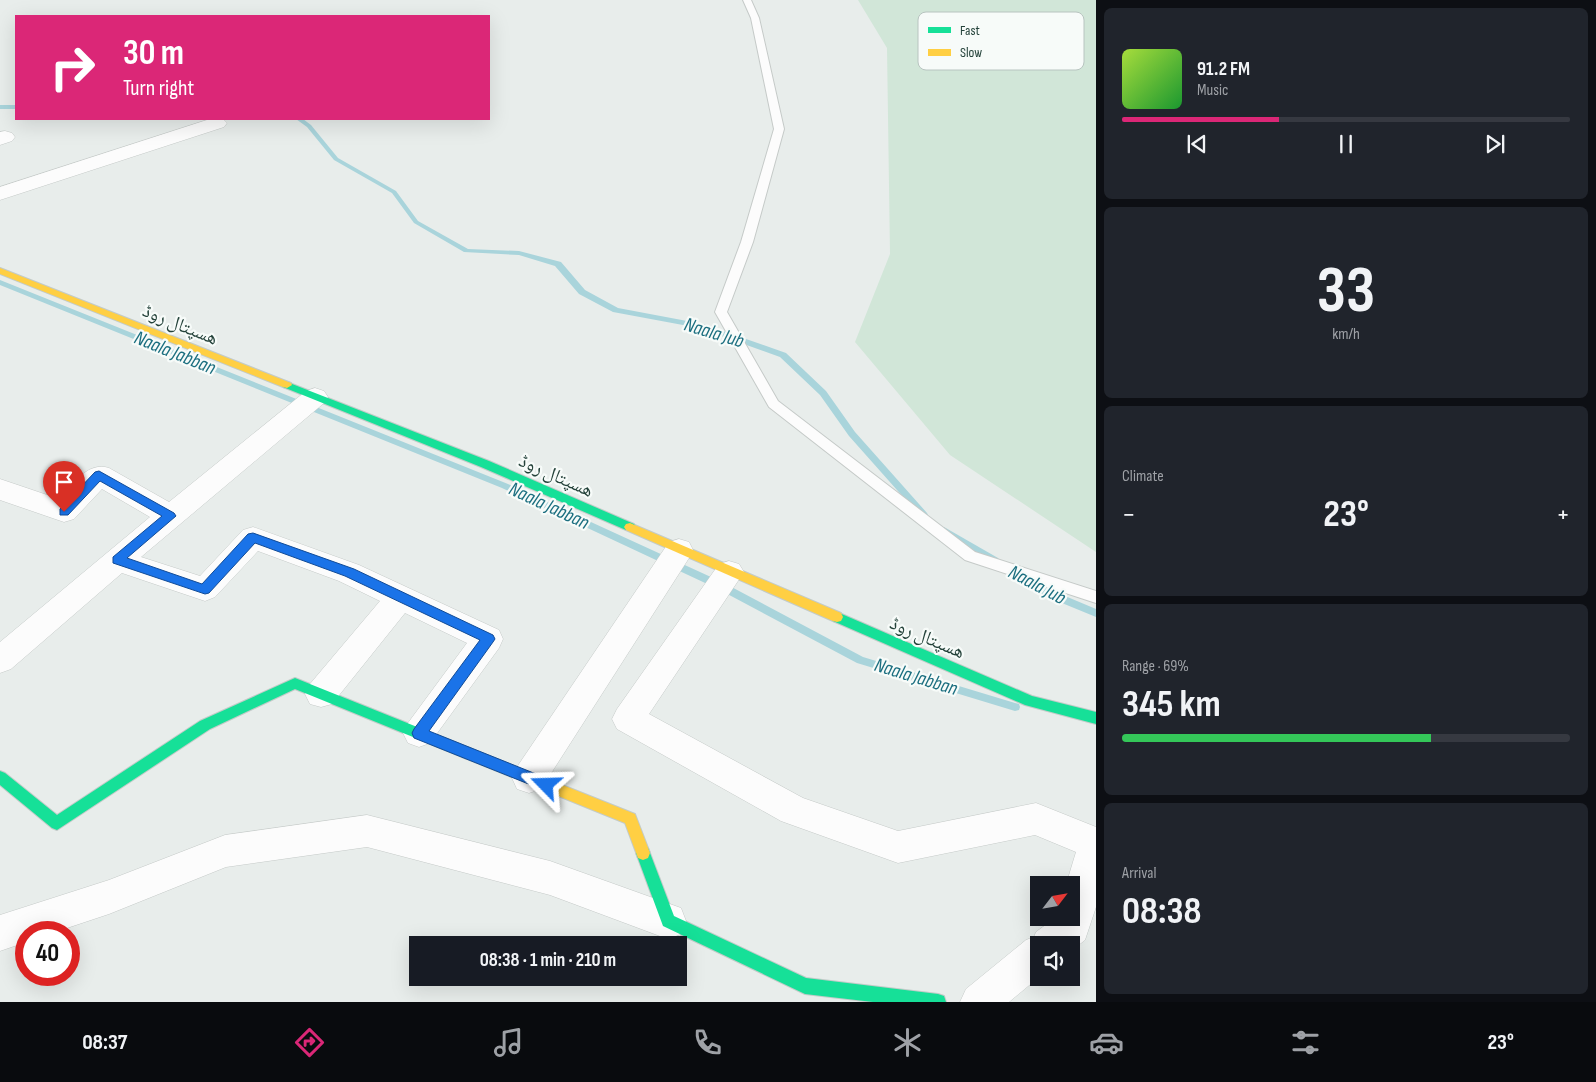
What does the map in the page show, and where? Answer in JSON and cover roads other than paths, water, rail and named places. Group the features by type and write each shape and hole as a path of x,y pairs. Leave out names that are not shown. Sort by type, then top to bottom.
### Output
{"main road":[{"name":"ھسپتال روڈ","path":"0,271 486,464 722,580 1030,701 1096,718"},
{"path":"0,777 57,823 205,725 295,683 630,819 668,921 805,986 938,1002"}],"street":[{"path":"0,194 217,123"},
{"path":"0,660 117,560 314,397"},
{"path":"0,489 64,512 99,475 170,516"},
{"path":"117,560 205,589 253,538 349,573 488,639 419,733"},
{"path":"529,778 674,558"},
{"path":"722,580 628,719 793,810 898,847 1036,819 1096,845 1072,926 1060,936"},
{"path":"321,694 401,597"},
{"path":"0,933 109,897 224,851 367,831 550,878 668,921"},
{"path":"979,1002 1030,960"}],"lane":[{"path":"748,0 755,18 779,129 747,242 721,312 773,404 970,556 1096,597"}],"waterway":[{"name":"Naala Jub","path":"0,107 15,107"},
{"name":"Naala Jub","path":"300,120 309,126 336,159 394,192 416,222 466,251 519,253 558,264 582,292 616,310 700,326 783,355 823,393 852,434 924,515"},
{"name":"Naala Jabban","path":"0,282 505,486 721,586 860,660 1015,707"},
{"name":"Naala Jub","path":"944,530 995,561"},
{"name":"Naala Jub","path":"1014,574 1043,591 1096,613"}]}
